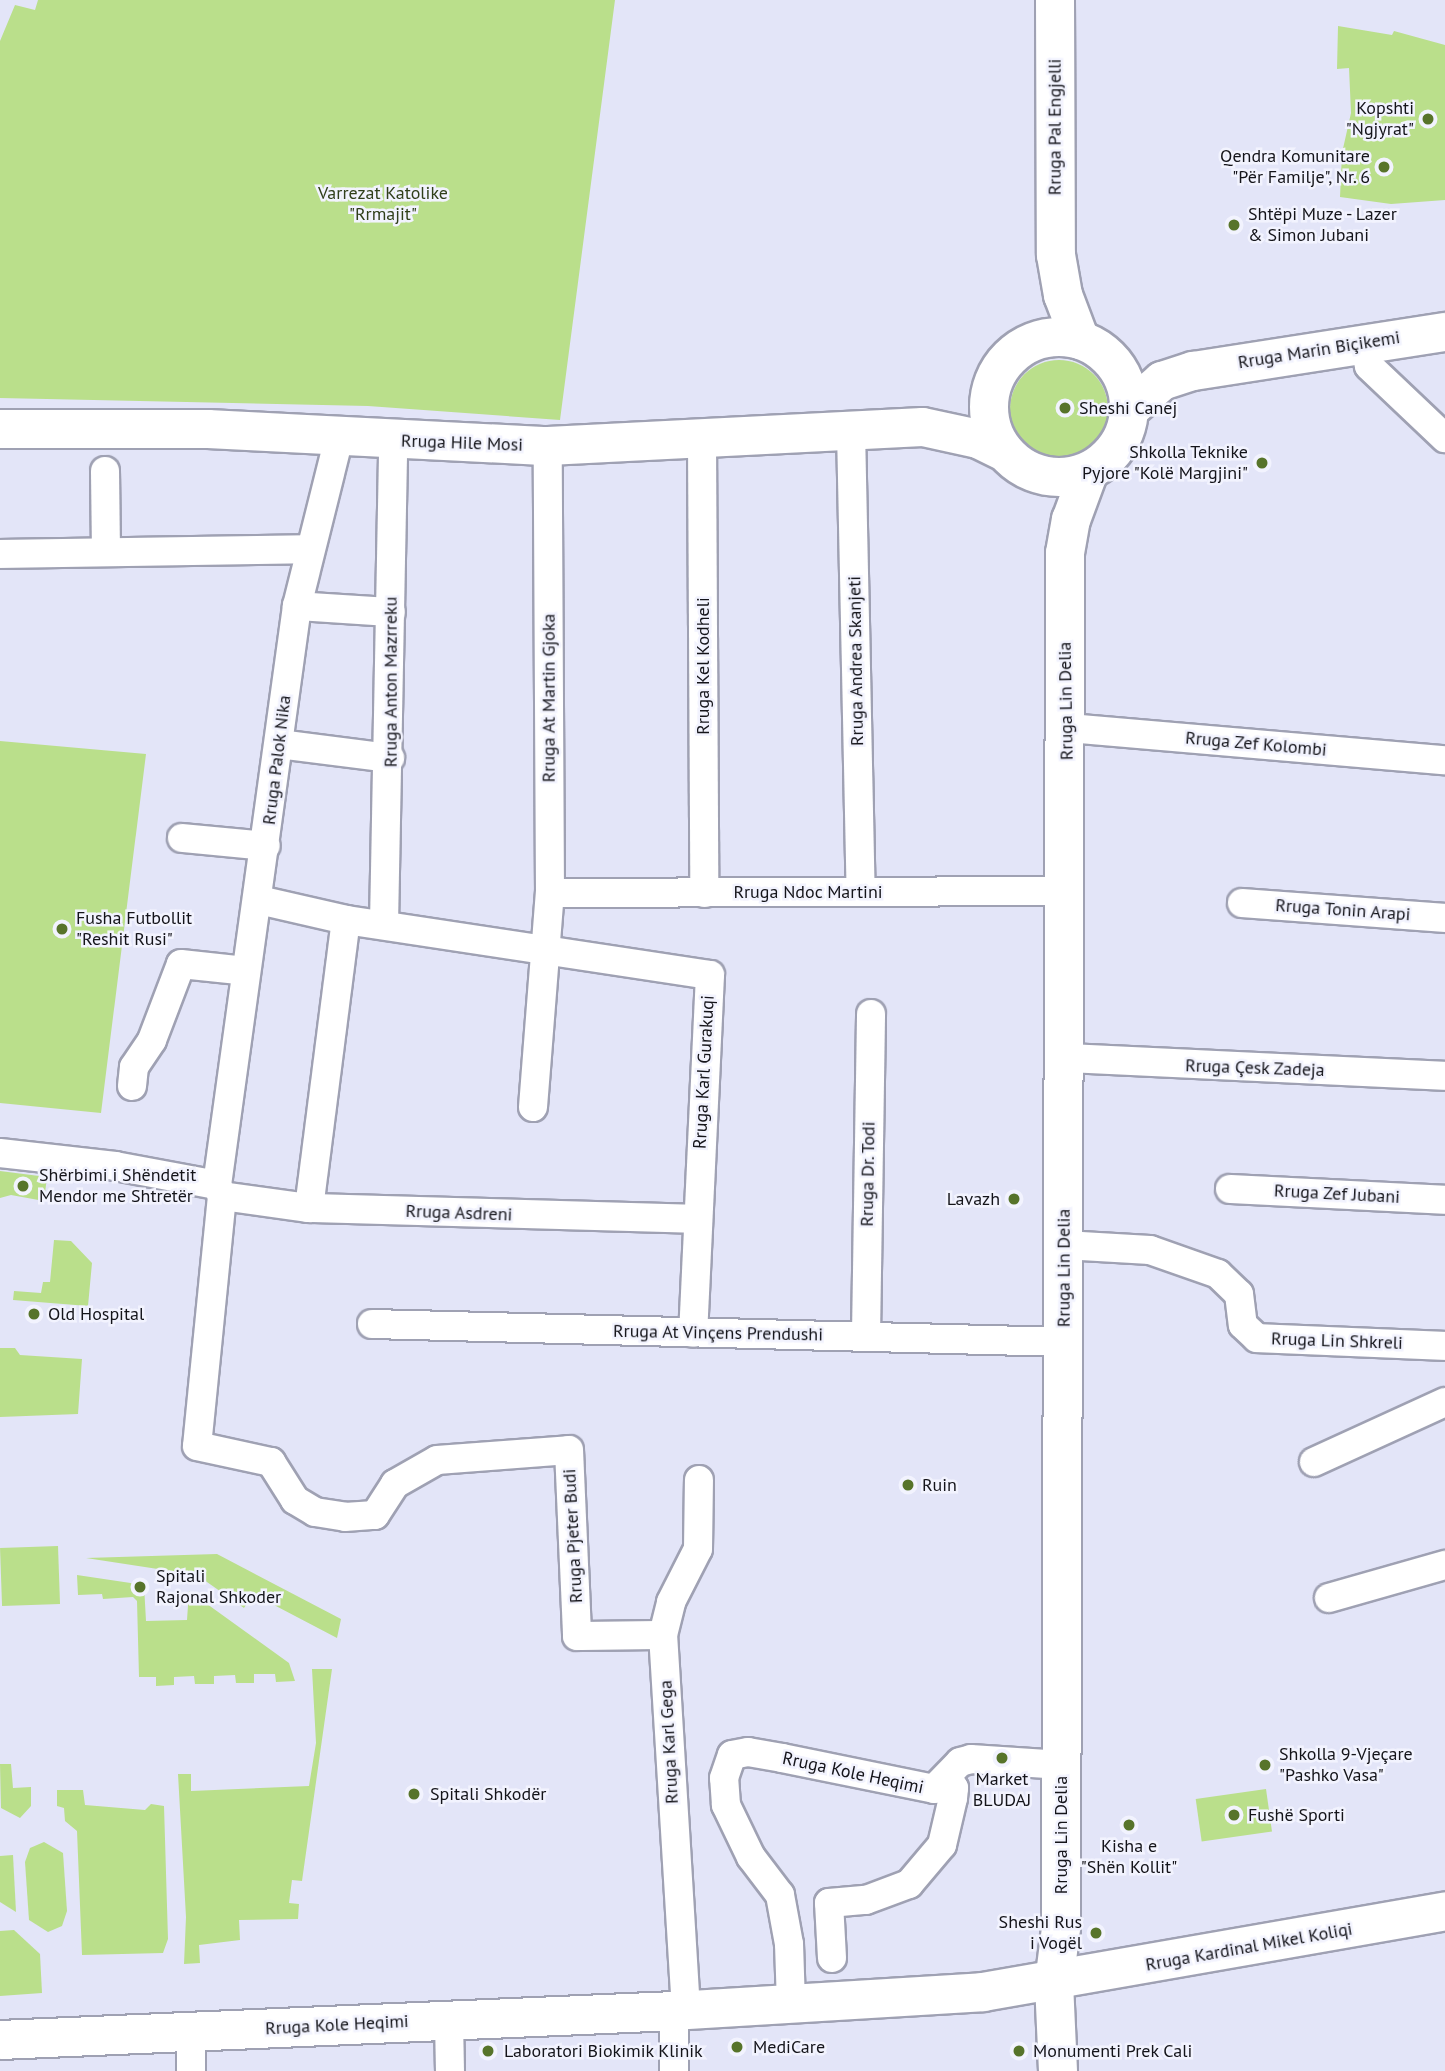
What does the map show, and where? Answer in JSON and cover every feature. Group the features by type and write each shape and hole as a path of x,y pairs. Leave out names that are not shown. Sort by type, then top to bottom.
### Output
{"main road":[{"name":"Rruga Pal Engjelli","path":"1055,0 1056,255 1063,295 1094,349"},
{"name":"Rruga Pal Engjelli","path":"1031,342 1049,293 1056,255"},
{"name":"Rruga Marin Biçikemi","path":"1130,409 1162,381 1193,371 1445,332"},
{"path":"1055,337 1094,349 1126,384 1130,409 1124,434 1110,456 1089,471 1064,477 1042,475 1005,452 994,433 991,389 1000,369 1031,342 1055,337"},
{"name":"Rruga Marin Biçikemi","path":"1094,349 1193,371"},
{"name":"Rruga Hile Mosi","path":"923,427 967,408 991,389"},
{"name":"Rruga Hile Mosi","path":"0,429 208,429 548,446 923,427 978,439 1005,452"},
{"name":"Rruga Lin Delia","path":"1065,553 1071,520 1089,471"},
{"name":"Rruga Lin Delia","path":"1042,475 1060,520 1065,553 1068,728 1062,1765 1060,1928 1054,1983 1058,2071"},
{"name":"Rruga Kardinal Mikel Koliqi","path":"1054,1983 1445,1911"},
{"name":"Rruga Kole Heqimi","path":"0,2040 791,2004 1054,1983"}],"street":[{"path":"1365,344 1369,366 1445,439"},
{"name":"Rruga Andrea Skanjeti","path":"851,430 862,892"},
{"name":"Rruga Palok Nika","path":"220,1191 246,971 259,900 297,606 308,549 331,483 339,437"},
{"name":"Rruga Anton Mazrreku","path":"384,924 390,758 393,440"},
{"name":"Rruga Kel Kodheli","path":"702,440 704,893"},
{"name":"Rruga At Martin Gjoka","path":"548,446 548,950"},
{"path":"105,471 106,550"},
{"path":"0,554 106,550 308,549"},
{"path":"297,606 391,612"},
{"name":"Rruga Zef Kolombi","path":"1068,728 1445,760"},
{"path":"279,744 390,758"},
{"path":"182,838 266,846"},
{"name":"Rruga Ndoc Martini","path":"550,893 1067,891"},
{"name":"Rruga Karl Gurakuqi","path":"259,900 346,920 710,975 696,1219 693,1333"},
{"name":"Rruga Tonin Arapi","path":"1242,903 1445,918"},
{"path":"309,1208 346,920"},
{"path":"533,1107 548,950"},
{"path":"132,1086 134,1067 152,1040 181,964 246,971"},
{"name":"Rruga Dr. Todi","path":"866,1335 871,1014"},
{"name":"Rruga Çesk Zadeja","path":"1066,1058 1445,1076"},
{"name":"Rruga Asdreni","path":"0,1153 115,1166 220,1191 309,1208 696,1219"},
{"name":"Rruga Zef Jubani","path":"1230,1189 1445,1200"},
{"name":"Rruga Pjeter Budi","path":"220,1191 197,1446 271,1462 295,1500 315,1512 345,1517 375,1515 396,1485 438,1460 569,1450 577,1636 663,1635"},
{"name":"Rruga Lin Shkreli","path":"1064,1245 1150,1250 1218,1273 1238,1294 1243,1325 1257,1338 1445,1346"},
{"name":"Rruga At Vinçens Prendushi","path":"372,1324 1064,1342"},
{"path":"1314,1462 1445,1402"},
{"name":"Rruga Karl Gega","path":"680,2010 663,1635 671,1602 698,1549 699,1480"},
{"path":"1329,1598 1445,1565"},
{"name":"Rruga Kole Heqimi","path":"791,2004 782,1902 751,1857 726,1805 724,1778 732,1755 748,1752 934,1789 960,1762 971,1759 1062,1765"},
{"path":"832,1958 829,1903 866,1900 909,1884 942,1845 954,1788 947,1777"},
{"path":"674,2071 680,2010"},
{"path":"449,2020 450,2071"},
{"path":"191,2071 192,2032"},
{"name":"Rruga Kole Heqimi","path":"0,2040 0,2065"}],"green space":[{"name":"Varrezat Katolike \"Rrmajit\"","path":"38,0 615,0 560,420 368,406 0,398 0,41 15,5 35,10"},
{"path":"1338,26 1392,35 1394,31 1445,45 1445,200 1391,204 1340,197 1342,153 1351,113 1349,68 1337,69"},
{"path":"1059,360 1078,364 1093,375 1104,390 1108,409 1104,428 1093,443 1078,454 1059,458 1040,454 1025,443 1014,428 1010,409 1014,390 1025,375 1040,364"},
{"name":"Fusha Futbollit \"Reshit Rusi\"","path":"0,741 146,754 101,1113 0,1103"},
{"name":"Shërbimi i Shëndetit Mendor me Shtretër","path":"0,1171 47,1177 44,1201 11,1195 0,1198"},
{"path":"54,1240 71,1241 92,1263 88,1306 13,1300 14,1291 41,1293 43,1282 50,1282"},
{"path":"0,1348 15,1348 20,1355 82,1359 78,1414 0,1417"},
{"path":"58,1546 60,1604 2,1606 0,1548"},
{"path":"217,1554 341,1619 337,1638 253,1594 244,1608 197,1575 86,1558"},
{"path":"77,1575 144,1585 146,1621 187,1620 189,1591 289,1663 295,1681 276,1682 275,1674 254,1674 254,1683 236,1683 235,1675 214,1676 214,1684 195,1684 194,1676 174,1677 174,1685 156,1686 156,1677 139,1677 137,1601 133,1597 103,1599 102,1594 78,1595"},
{"path":"312,1669 332,1669 302,1881 292,1880 289,1903 299,1904 298,1919 239,1920 240,1940 199,1945 200,1963 184,1964 186,1917 178,1774 191,1774 191,1791 309,1786 316,1743"},
{"path":"0,1764 11,1764 13,1788 31,1787 31,1806 20,1818 1,1808"},
{"name":"Fushë Sporti","path":"1266,1789 1272,1832 1202,1841 1196,1799"},
{"path":"57,1790 83,1790 85,1805 145,1810 151,1804 164,1806 168,1939 163,1953 82,1955 77,1831 65,1821 64,1808 57,1806"},
{"path":"44,1842 63,1853 67,1911 62,1926 48,1932 29,1920 25,1862 30,1848"},
{"path":"13,1855 16,1912 0,1902 0,1856"},
{"path":"14,1930 40,1954 42,1993 0,1996 0,1931"}],"place":[{"name":"Kopshti \"Ngjyrat\"","path":"1428,119"},
{"name":"Qendra Komunitare \"Për Familje\", Nr. 6","path":"1384,167"},
{"name":"Shtëpi Muze - Lazer & Simon Jubani","path":"1234,225"},
{"name":"Sheshi Canej","path":"1065,408"},
{"name":"Shkolla Teknike Pyjore \"Kolë Margjini\"","path":"1262,463"},
{"name":"Fusha Futbollit \"Reshit Rusi\"","path":"62,929"},
{"name":"Shërbimi i Shëndetit Mendor me Shtretër","path":"23,1186"},
{"name":"Lavazh","path":"1014,1199"},
{"name":"Old Hospital","path":"34,1314"},
{"name":"Ruin","path":"908,1485"},
{"name":"Spitali Rajonal Shkoder","path":"140,1587"},
{"name":"Market BLUDAJ","path":"1002,1758"},
{"name":"Shkolla 9-Vjeçare \"Pashko Vasa\"","path":"1265,1765"},
{"name":"Spitali Shkodër","path":"414,1794"},
{"name":"Fushë Sporti","path":"1234,1815"},
{"name":"Kisha e \"Shën Kollit\"","path":"1129,1825"},
{"name":"Sheshi Rus i Vogël","path":"1096,1933"},
{"name":"MediCare","path":"737,2047"},
{"name":"Laboratori Biokimik Klinik","path":"488,2051"},
{"name":"Monumenti Prek Cali","path":"1019,2051"}]}
